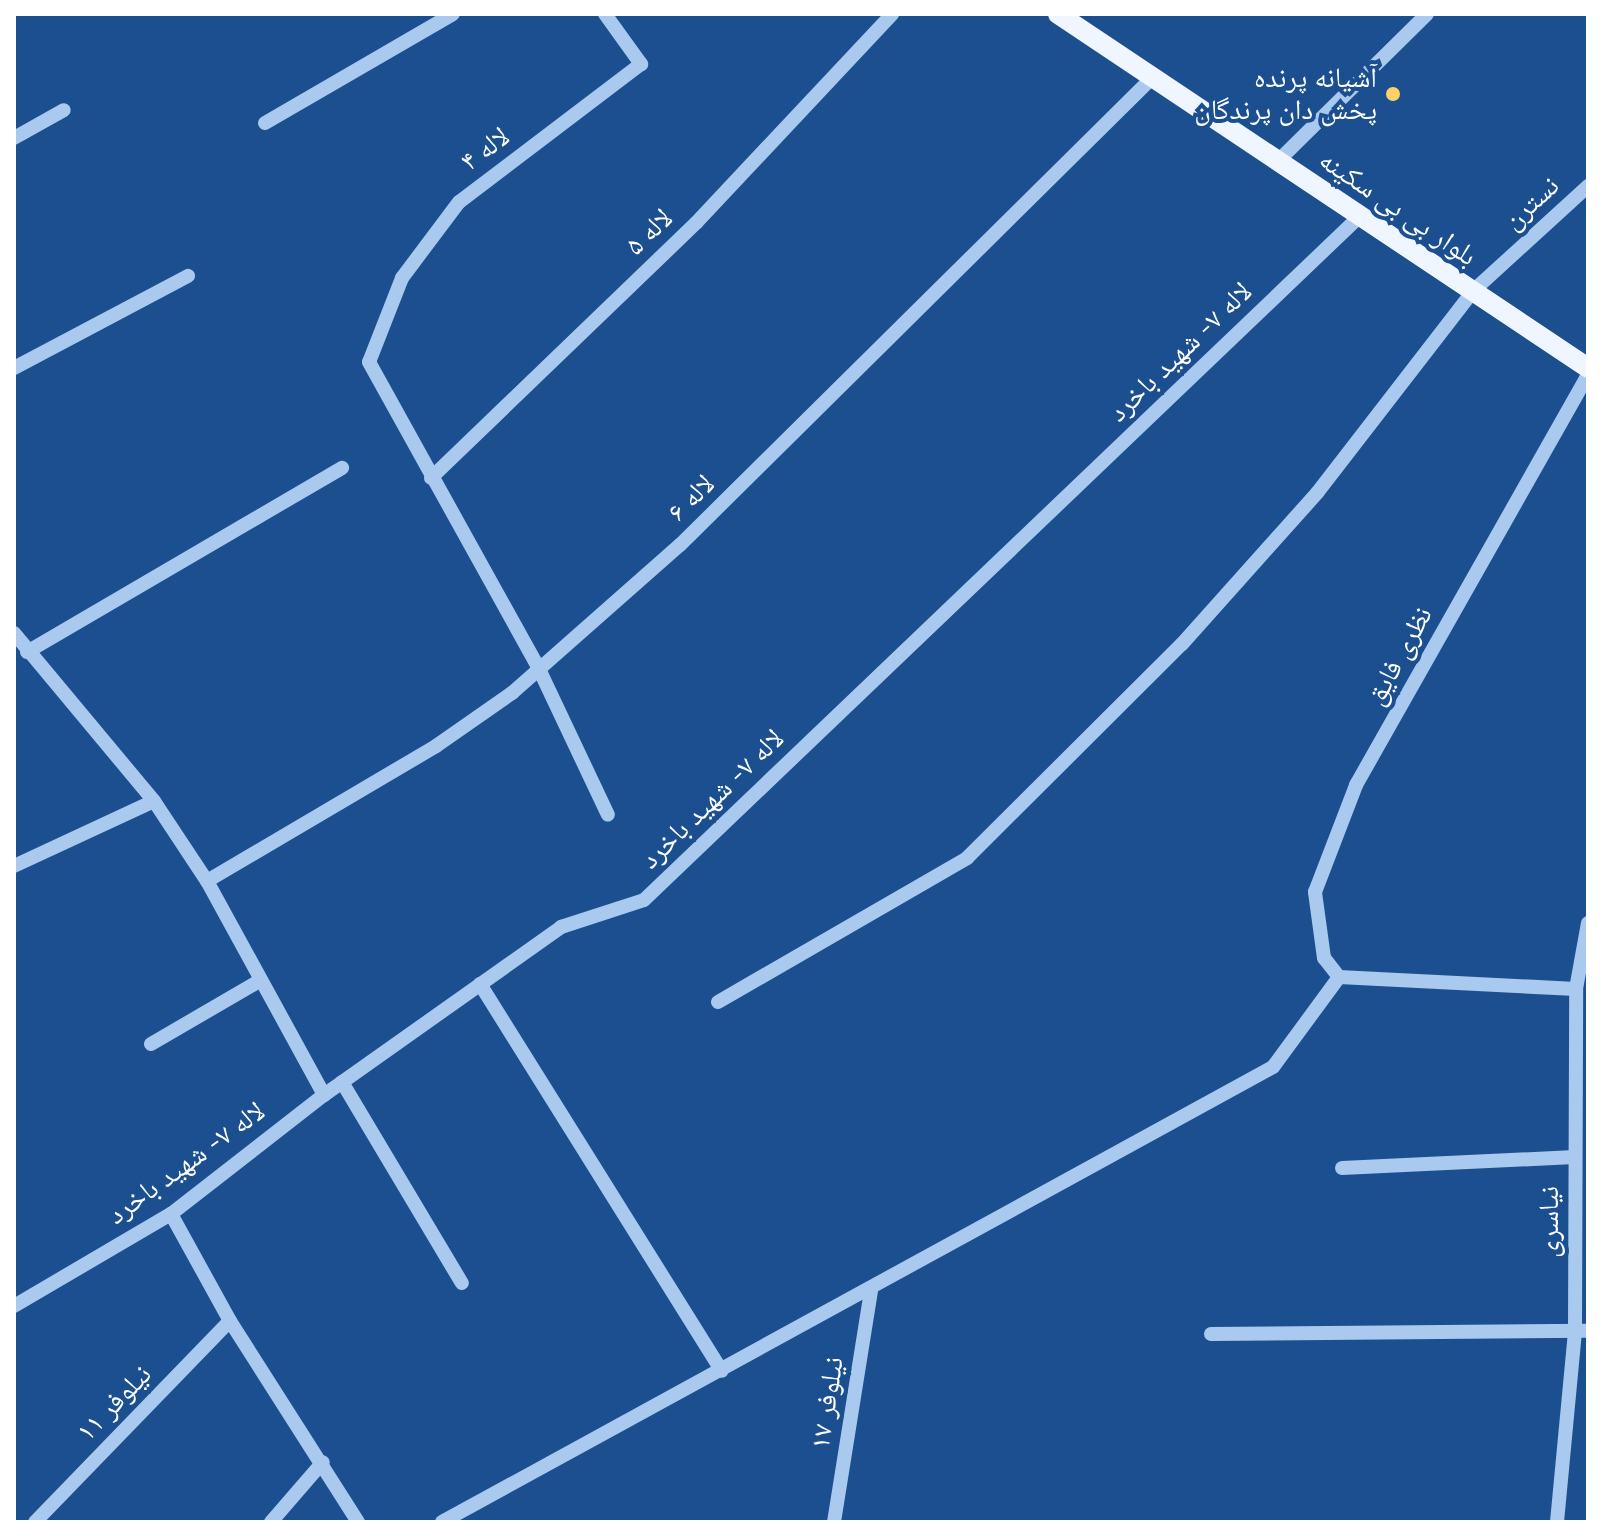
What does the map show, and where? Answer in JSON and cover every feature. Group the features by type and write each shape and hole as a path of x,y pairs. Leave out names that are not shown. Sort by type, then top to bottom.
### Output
{"main road":[{"name":"بلوار بی بی سکینه","path":"1058,14 1588,368"}],"street":[{"path":"265,123 453,14"},
{"name":"لاله ۴","path":"431,478 369,362 402,278 459,202 641,64 605,14"},
{"name":"لاله ۵","path":"431,478 696,223 892,14"},
{"path":"1278,161 1427,14"},
{"name":"لاله ۶","path":"207,881 436,746 539,669 680,545 1153,77"},
{"path":"14,138 64,110"},
{"name":"نسترن","path":"718,1002 967,858 1182,644 1317,493 1473,291 1588,186"},
{"name":"لاله ۷- شهید باخرد","path":"14,1306 171,1214 324,1095 561,927 644,900 1360,216"},
{"path":"14,368 188,276"},
{"name":"نظری فایق","path":"1339,977 1324,958 1315,892 1356,785 1588,375"},
{"path":"27,652 342,468"},
{"path":"431,478 539,669 608,815"},
{"path":"14,633 154,801 207,881 324,1095"},
{"path":"14,866 154,801"},
{"name":"نیاسری","path":"1557,1522 1581,1331 1575,1157 1576,989 1585,962 1588,923"},
{"path":"442,1522 871,1291 1273,1067 1339,977 1576,989"},
{"path":"151,1044 261,980"},
{"path":"480,984 722,1371"},
{"path":"342,1082 462,1283"},
{"path":"1342,1168 1575,1157"},
{"path":"171,1214 230,1321 323,1462 358,1522"},
{"name":"نیلوفر ۱۷","path":"834,1522 871,1291"},
{"name":"نیلوفر ۱۱","path":"35,1522 230,1321"},
{"path":"1211,1334 1581,1331"},
{"path":"271,1522 323,1462"}],"place":[{"name":"آشیانه پرنده پخش دان پرندگان","path":"1393,94"}]}
